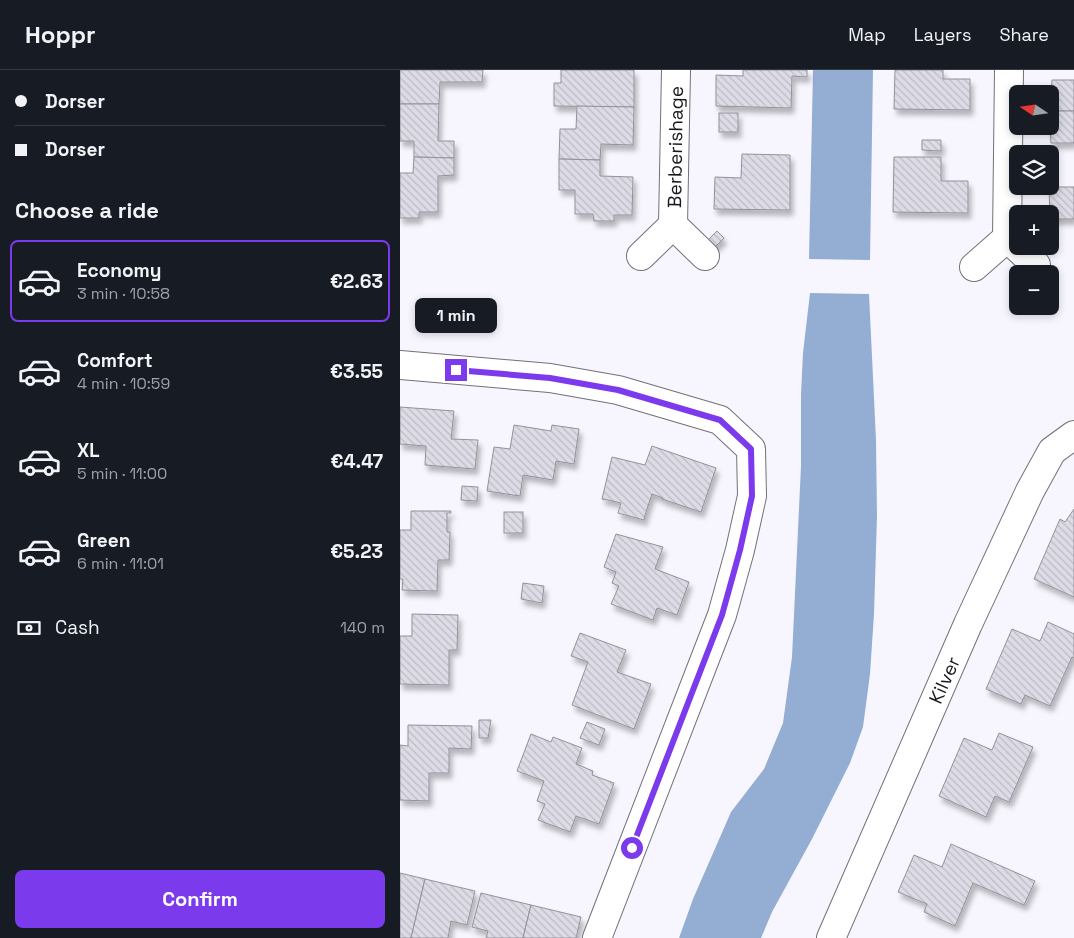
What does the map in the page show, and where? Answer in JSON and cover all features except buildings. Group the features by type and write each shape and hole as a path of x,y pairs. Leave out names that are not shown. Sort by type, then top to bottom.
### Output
{"street":[{"name":"Berberishage","path":"641,256 673,225 676,70"},
{"path":"1009,70 1007,238 1036,265"},
{"name":"Berberishage","path":"673,225 705,256"},
{"path":"974,267 1007,238"},
{"path":"400,365 550,378 618,390 720,420 751,449 752,496 740,550 722,615 597,938"},
{"name":"Kilver","path":"831,938 968,624 1030,491 1052,451 1074,435"}],"water":[{"path":"813,70 873,70 870,260 809,259"},
{"path":"810,293 869,294 876,440 877,516 874,614 870,674 863,727 850,763 812,839 772,912 761,938 679,938 693,899 731,812 764,769 783,723 792,657 801,466 803,353"}],"route":[{"path":"456,370 550,378 618,390 720,420 751,449 752,496 740,550 722,615 632,848"}]}
